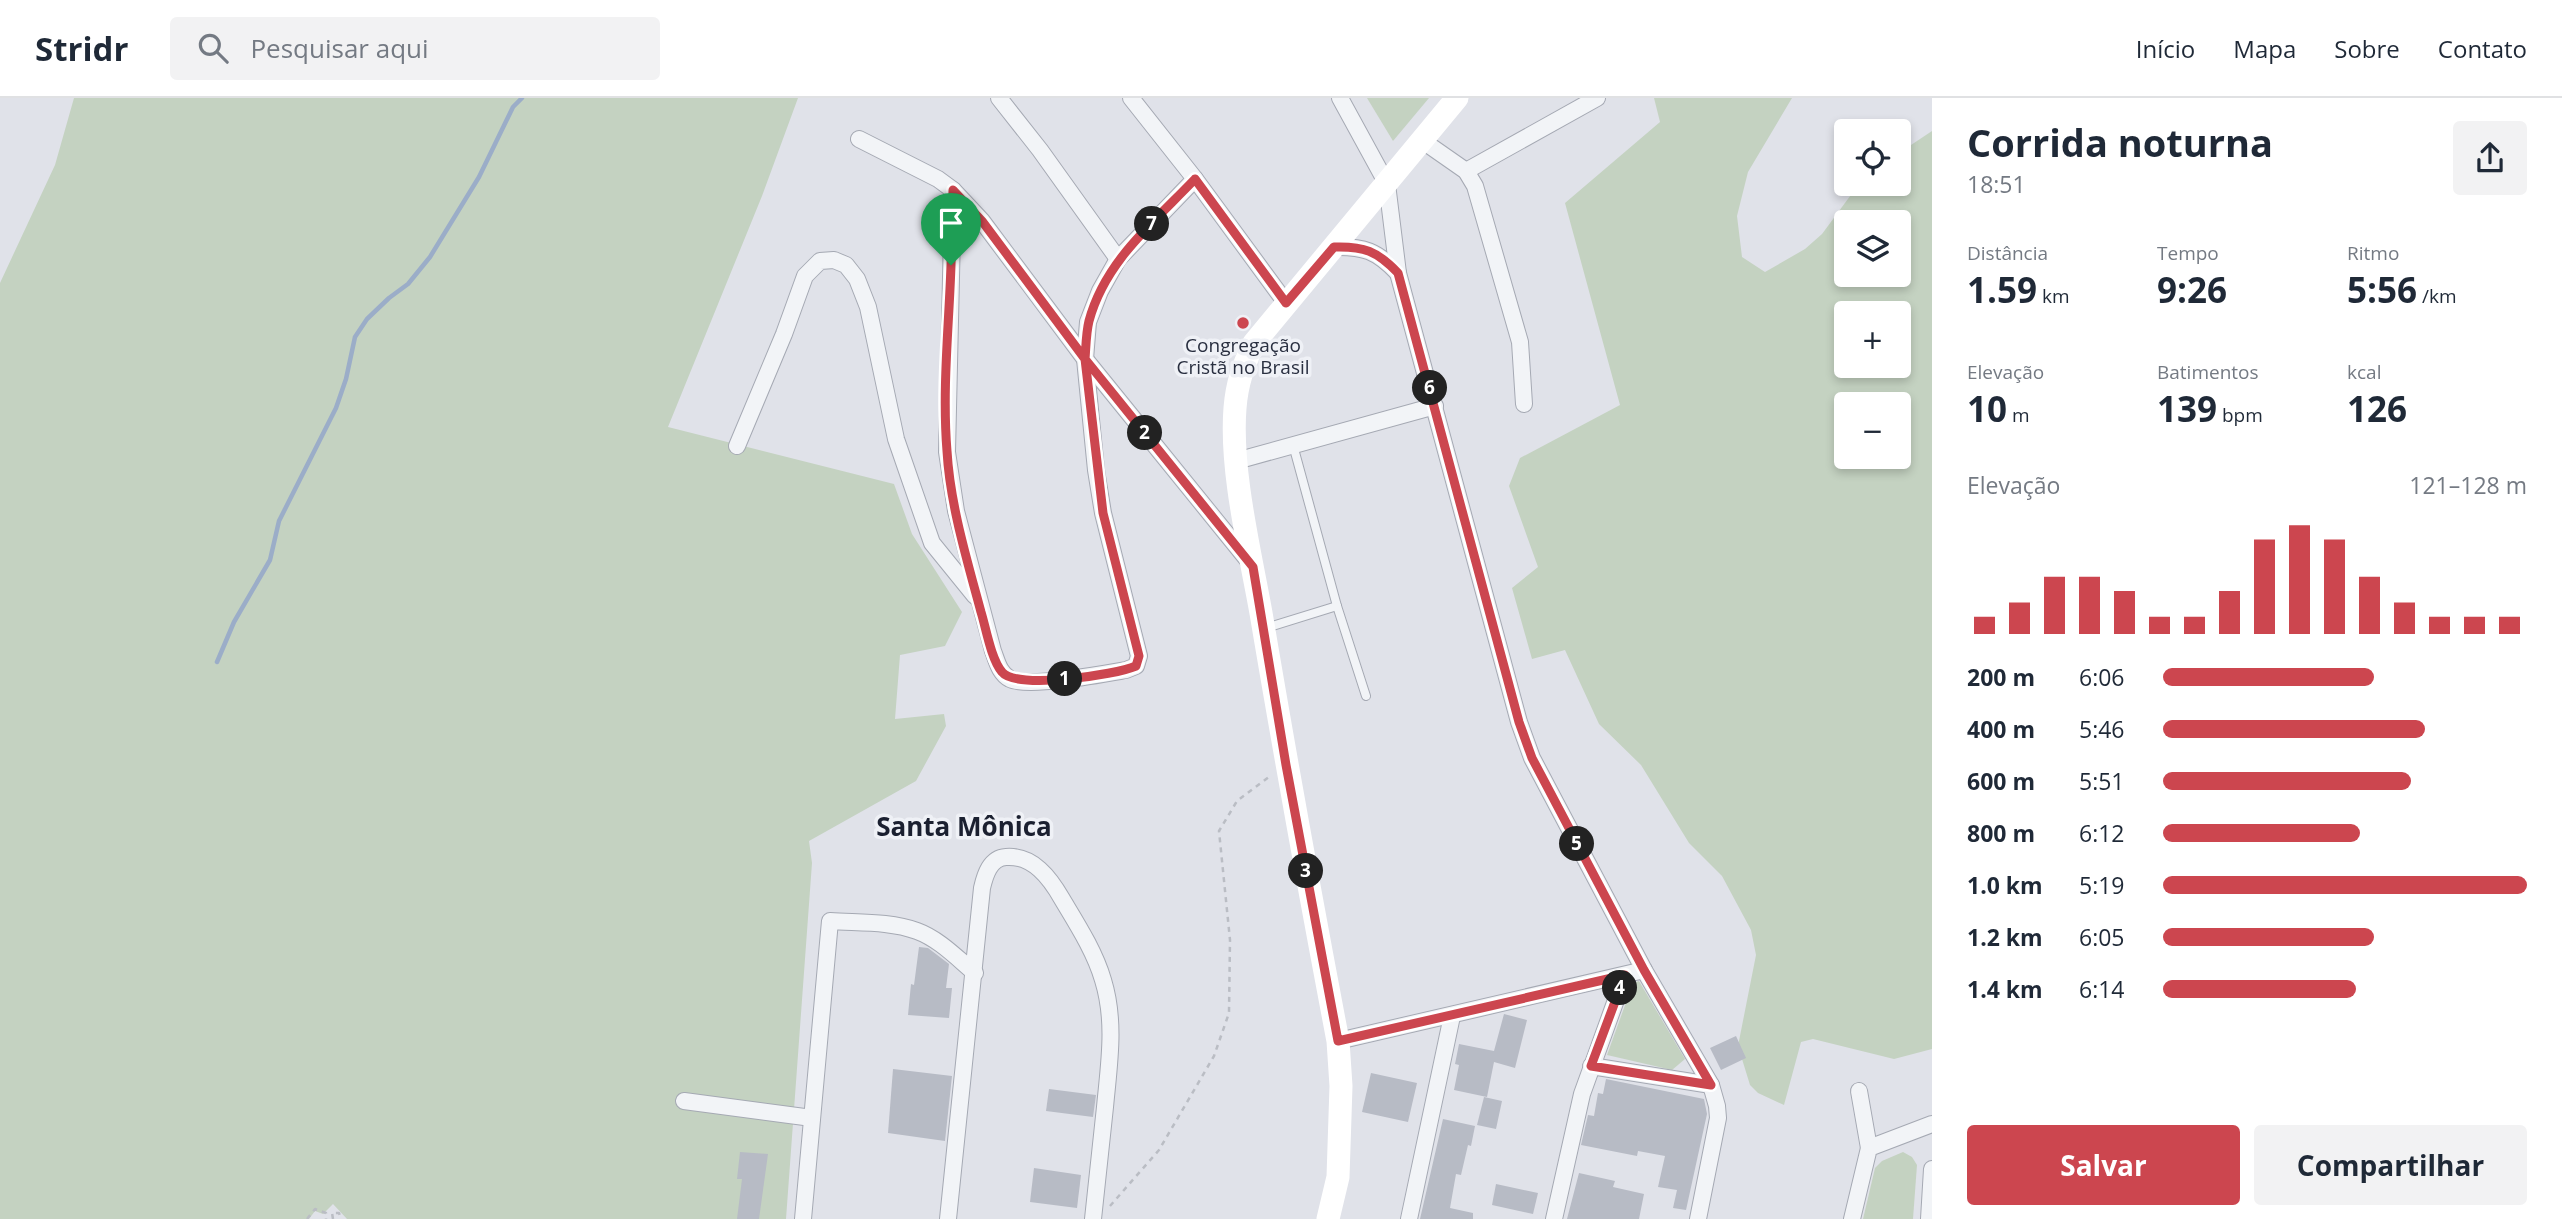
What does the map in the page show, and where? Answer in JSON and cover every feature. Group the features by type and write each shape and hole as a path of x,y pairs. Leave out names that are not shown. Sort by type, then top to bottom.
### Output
{"main road":[{"path":"1328,1219 1338,1177 1341,1086 1338,1041 1263,629 1236,461 1235,409 1240,371 1255,343 1457,98"}],"street":[{"path":"999,98 1118,259"},
{"path":"1131,98 1195,179 1286,303"},
{"path":"1340,98 1387,184 1398,273 1519,722 1532,758 1644,970 1711,1085 1717,1106 1717,1118 1698,1219"},
{"path":"1466,171 1597,98"},
{"path":"859,139 938,179 953,190 982,221 1085,359 1253,567"},
{"path":"1423,141 1466,171 1475,186 1520,342 1524,404"},
{"path":"953,190 947,452 956,511 978,599 1001,672 1012,680 1032,682 1126,670 1136,666 1139,656 1103,513 1085,359 1088,323 1100,291 1118,259 1195,179"},
{"path":"1334,247 1350,246 1372,251 1398,273"},
{"path":"737,446 785,334 805,276 820,261 834,260 846,265 856,279 868,307 896,439 932,543 978,599"},
{"path":"1236,461 1435,406"},
{"path":"948,1219 982,888 986,873 994,862 1010,856 1025,859 1040,868 1053,882 1103,978 1112,1034 1093,1219"},
{"path":"803,1219 830,921 888,925 917,931 940,944 975,973"},
{"path":"1338,1041 1644,970"},
{"path":"1554,1219 1591,1066 1625,975"},
{"path":"1409,1219 1452,1016"},
{"path":"1591,1066 1711,1085"},
{"path":"1852,1219 1869,1148 1859,1091"},
{"path":"684,1101 812,1118"},
{"path":"1869,1148 1932,1124"},
{"path":"1929,1219 1932,1169"}],"lane":[{"path":"1293,446 1337,606 1366,696"},
{"path":"1263,629 1337,606"}],"path":[{"path":"1107,1209 1159,1150 1214,1056 1229,1013 1230,953 1219,831 1237,801 1286,765"},
{"path":"307,1219 315,1209 326,1213 326,1219"},
{"path":"333,1219 332,1213 339,1213 341,1219"}],"green space":[{"path":"74,98 798,98 762,196 668,427 894,484 912,534 962,612 945,646 900,655 895,719 944,714 946,726 916,781 809,841 812,863 786,1219 347,1219 333,1204 323,1214 315,1211 309,1219 0,1219 0,283 55,165"},
{"path":"1367,98 1429,98 1393,141"},
{"path":"1654,98 1792,98 1748,172 1737,216 1742,257 1765,272 1805,249 1822,234 1834,218 1834,287 1911,287 1911,210 1840,210 1850,196 1911,196 1911,145 1932,131 1932,1049 1894,1059 1813,1039 1801,1042 1784,1105 1758,1093 1750,1085 1738,1046 1756,955 1751,930 1722,876 1689,843 1641,765 1599,724 1565,650 1532,659 1512,588 1538,567 1509,486 1520,458 1620,405 1565,203 1660,122"},
{"path":"1639,981 1685,1059 1672,1070 1607,1055 1633,983"},
{"path":"1903,1152 1912,1157 1917,1165 1913,1219 1863,1219 1875,1168 1882,1161"}],"building":[{"path":"919,947 928,948 949,964 946,988 952,988 949,1018 908,1015"},
{"path":"1504,1014 1527,1020 1515,1068 1494,1062 1487,1097 1454,1090 1459,1065 1455,1064 1459,1044 1494,1051"},
{"path":"1736,1036 1746,1058 1721,1070 1710,1048"},
{"path":"893,1069 952,1076 945,1141 888,1133"},
{"path":"1371,1073 1417,1083 1408,1122 1362,1112"},
{"path":"1606,1079 1704,1099 1707,1114 1686,1210 1673,1208 1677,1190 1658,1187 1665,1156 1638,1151 1637,1156 1581,1145 1588,1115 1594,1116 1598,1093 1603,1094"},
{"path":"1049,1089 1096,1095 1093,1117 1046,1111"},
{"path":"1484,1097 1502,1101 1496,1129 1477,1125"},
{"path":"1443,1119 1475,1126 1461,1175 1456,1174 1450,1208 1473,1213 1473,1219 1420,1219"},
{"path":"740,1152 768,1154 759,1219 737,1219 742,1179 737,1179"},
{"path":"1034,1168 1081,1175 1077,1208 1030,1202"},
{"path":"1579,1173 1615,1181 1613,1187 1644,1194 1639,1219 1567,1219"},
{"path":"1496,1184 1538,1193 1533,1214 1492,1205"}],"waterway":[{"path":"217,662 234,622 270,560 279,521 336,408 346,379 355,337 367,319 408,284 430,257 479,177 513,107 522,98"}],"place":[{"name":"Congregação Cristã no Brasil","path":"1243,323"}],"district":[{"name":"Santa Mônica","path":"964,827"}],"route":[{"path":"951,265 947,452 956,511 978,599 1001,672 1012,680 1032,682 1126,670 1136,666 1139,656 1103,513 1085,359 1253,567 1286,765 1338,1041 1625,975 1591,1066 1711,1085 1644,970 1532,758 1519,722 1398,273 1389,263 1372,251 1362,248 1334,247 1286,303 1195,179 1118,259 1100,291 1088,323 1085,359 982,221 953,190 951,265"}]}
